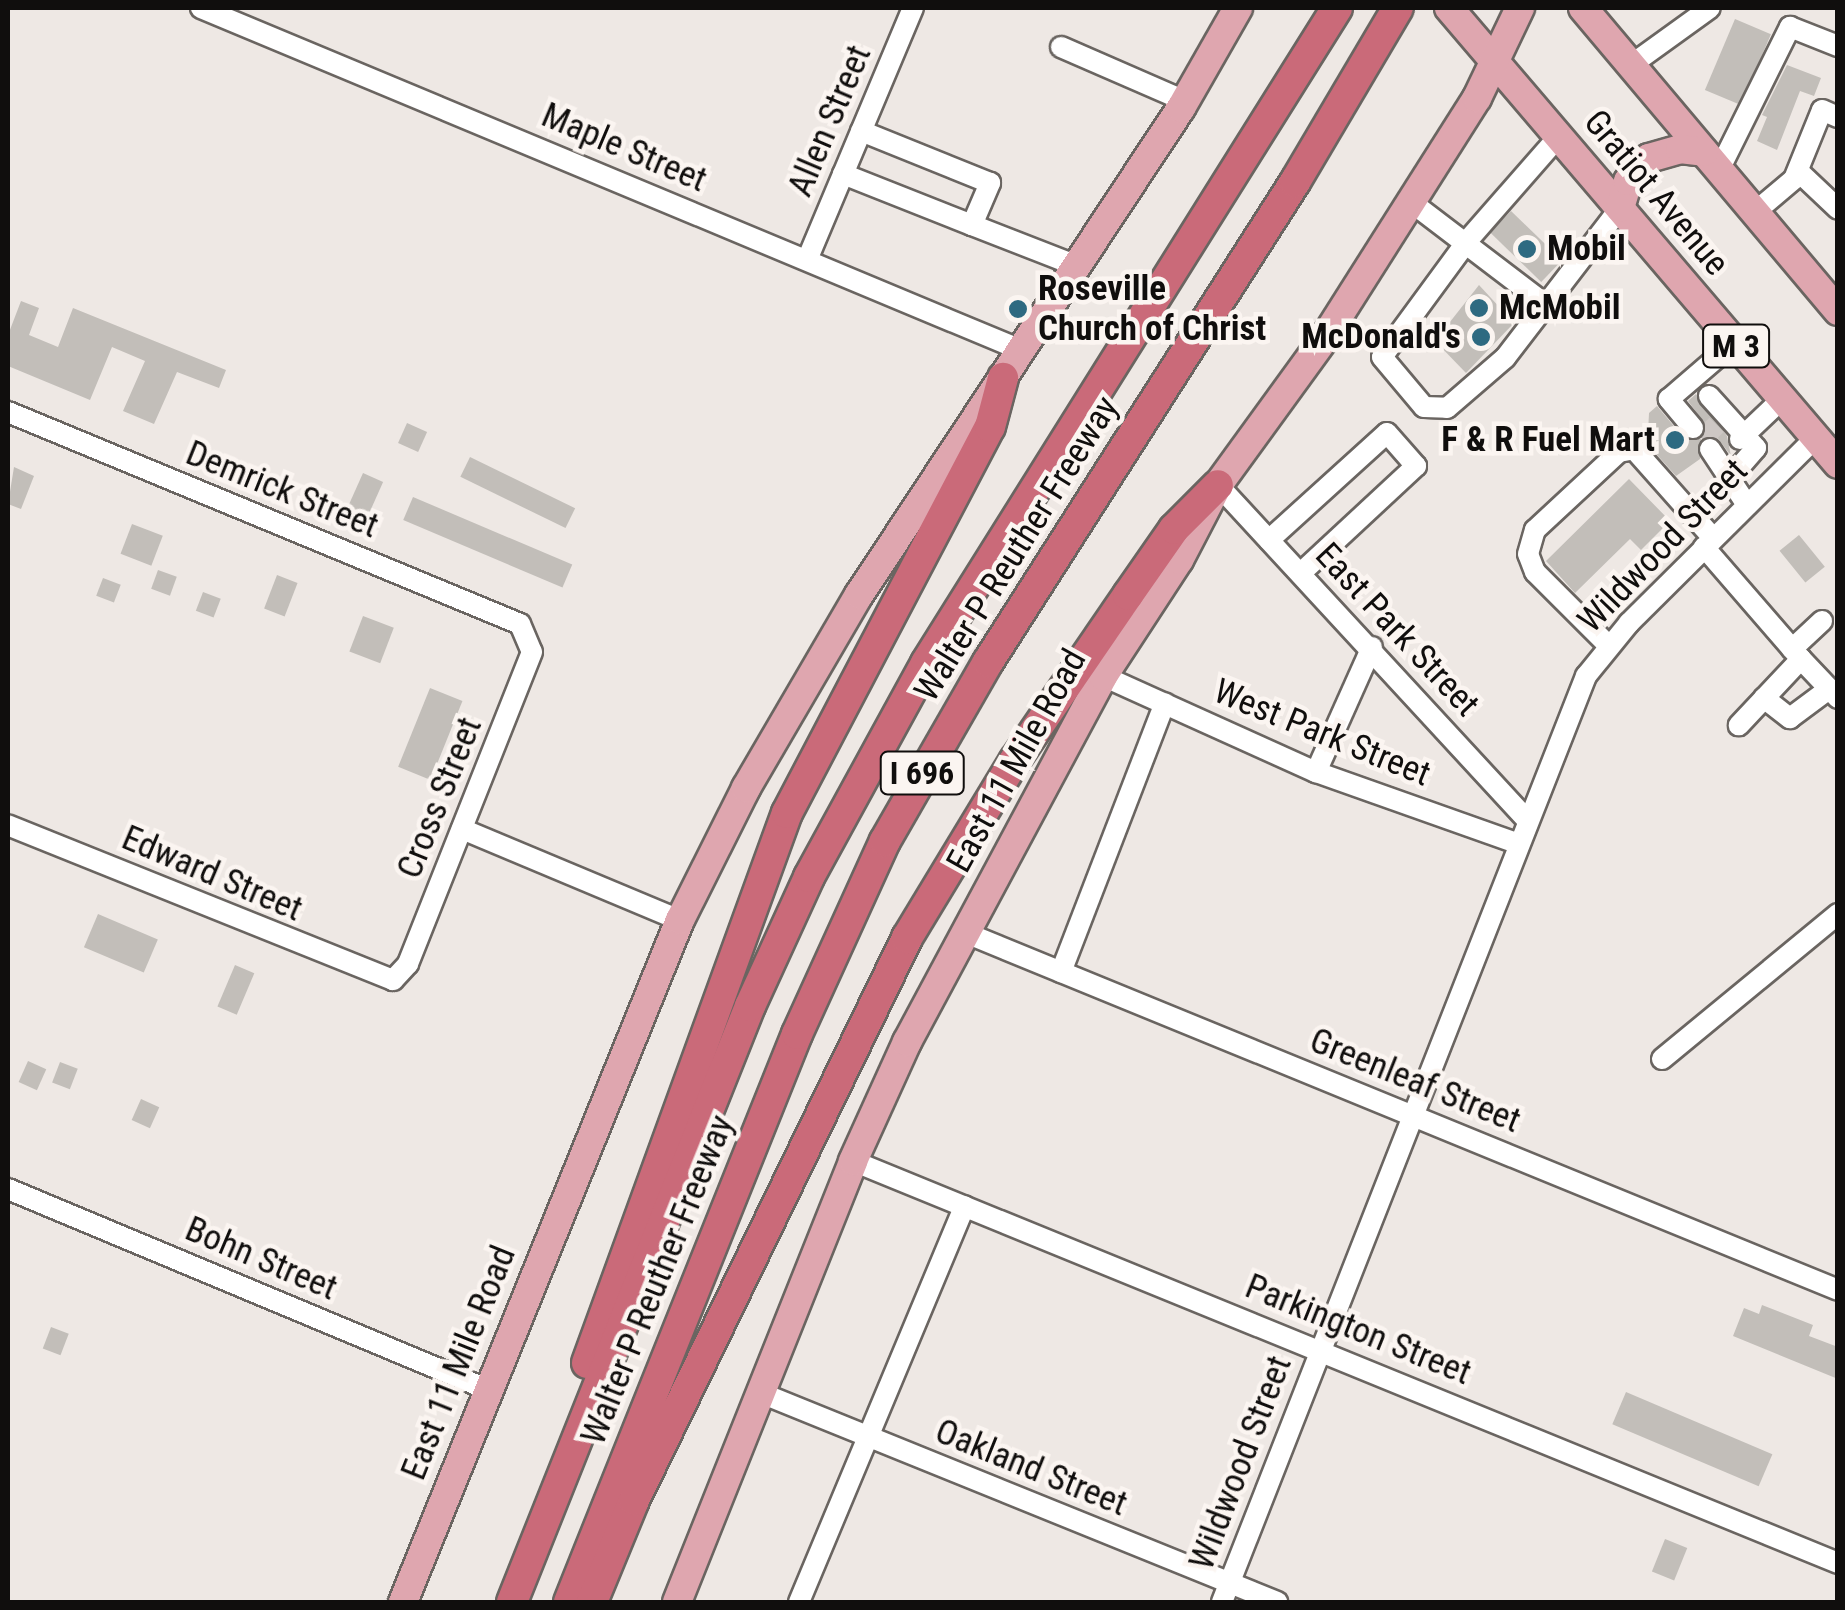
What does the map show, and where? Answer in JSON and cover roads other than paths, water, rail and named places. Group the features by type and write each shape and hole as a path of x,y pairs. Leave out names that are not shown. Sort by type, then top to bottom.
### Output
{"highway":[{"name":"Walter P Reuther Freeway","path":"512,1602 750,1006 862,774 1337,8"},
{"name":"Walter P Reuther Freeway","path":"569,1602 797,1034 885,841 988,662 1295,182 1398,8"},
{"path":"557,1488 614,1285 787,813 990,426 1003,378"},
{"path":"592,1602 684,1396 907,938 1015,760 1128,595 1174,529 1218,486"}],"main road":[{"name":"East 11 Mile Road","path":"403,1602 680,920 810,675 1185,102 1238,8"},
{"name":"East 11 Mile Road","path":"677,1602 853,1161 966,933 1103,676 1179,560 1218,486 1324,339 1411,202 1496,61 1520,8"},
{"name":"Gratiot Avenue","path":"1583,8 1838,310"},
{"name":"M 3","path":"1450,9 1496,61"},
{"name":"Gratiot Avenue","path":"1496,61 1830,453"},
{"path":"1620,208 1628,180 1649,158 1680,149 1712,161"}],"street":[{"name":"Maple Street","path":"201,8 1021,350"},
{"name":"Allen Street","path":"807,260 913,8"},
{"path":"1631,66 1705,10"},
{"path":"1712,161 1790,27 1838,46"},
{"path":"1061,46 1185,102"},
{"path":"1755,212 1798,170 1822,110 1838,117"},
{"path":"861,130 990,183 972,224"},
{"path":"1559,136 1468,240 1382,356 1424,407 1447,408 1505,358 1544,304 1599,244 1620,208"},
{"path":"1798,170 1838,210"},
{"path":"843,174 1077,266"},
{"path":"1411,202 1468,240 1544,304"},
{"path":"1688,420 1669,399 1734,343"},
{"path":"1693,378 1754,456 1730,479"},
{"path":"1742,437 1782,399"},
{"name":"Demrick Street","path":"8,412 511,620 528,633"},
{"path":"1269,540 1386,433 1416,466 1301,573"},
{"path":"1608,646 1535,572 1528,554 1534,530 1625,448 1634,449 1797,654 1833,693 1790,718 1764,698"},
{"name":"Wildwood Street","path":"1225,1592 1526,820 1586,676 1608,646 1747,505 1830,453"},
{"path":"1717,455 1747,505"},
{"name":"East Park Street","path":"1218,486 1372,647 1526,820"},
{"path":"1739,725 1822,621"},
{"name":"Cross Street","path":"393,980 408,964 528,665 528,633"},
{"path":"1316,772 1372,647"},
{"name":"West Park Street","path":"1103,676 1316,772 1518,844"},
{"path":"1061,972 1165,704"},
{"name":"Edward Street","path":"8,825 393,980"},
{"path":"462,830 680,920"},
{"path":"1662,1059 1838,914"},
{"name":"Greenleaf Street","path":"966,933 1838,1290"},
{"name":"Parkington Street","path":"853,1161 1838,1562"},
{"name":"Bohn Street","path":"8,1189 489,1390"},
{"path":"799,1602 965,1206"},
{"name":"Oakland Street","path":"761,1392 1225,1592 1277,1602"}],"tunnel":[{"path":"1702,439 1722,420"}],"place":[{"name":"Mobil","path":"1527,249"},
{"name":"McMobil","path":"1479,308"},
{"name":"Roseville Church of Christ","path":"1018,309"},
{"name":"McDonald's","path":"1481,337"},
{"name":"F & R Fuel Mart","path":"1675,440"}]}
